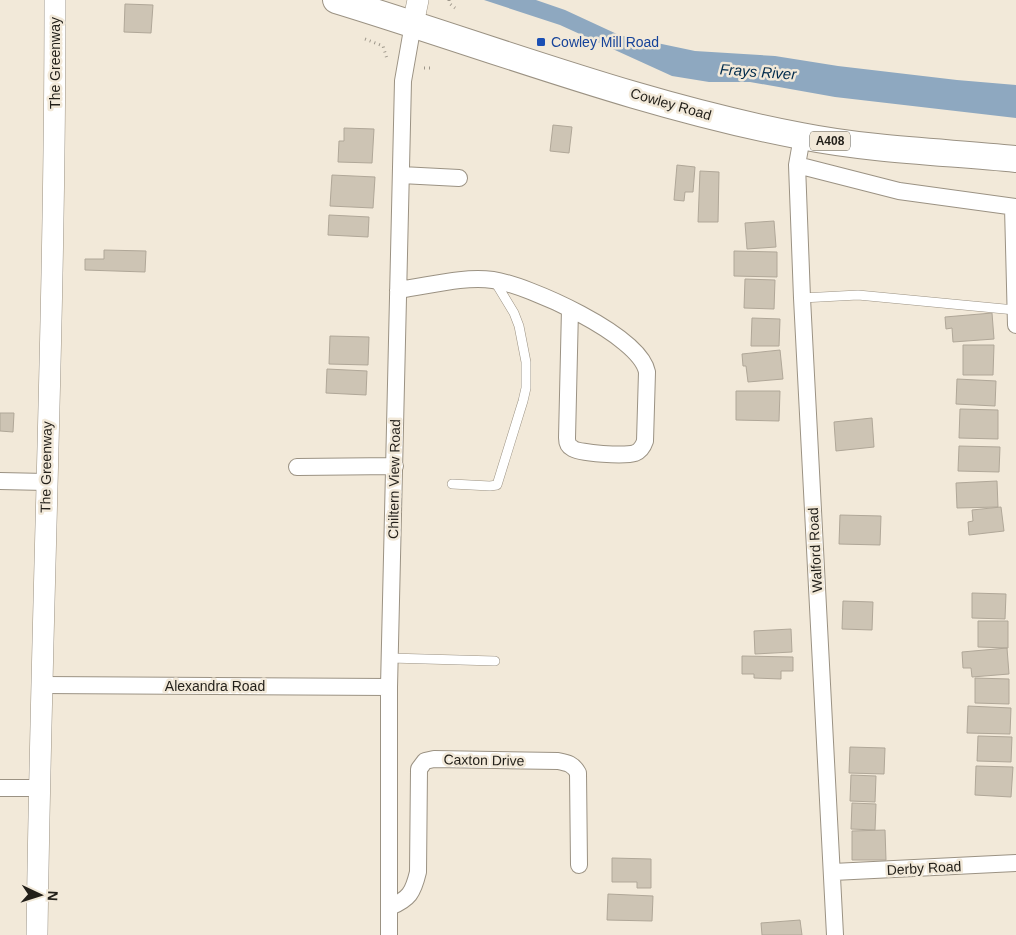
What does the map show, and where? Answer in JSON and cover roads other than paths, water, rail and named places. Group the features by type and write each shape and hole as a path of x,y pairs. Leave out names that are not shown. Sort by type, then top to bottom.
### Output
{"main road":[{"name":"Cowley Road","path":"336,0 416,12 460,41 690,111 802,136 884,147 1016,159"}],"street":[{"name":"The Greenway","path":"37,935 53,216 55,0"},
{"name":"Chiltern View Road","path":"390,935 389,687 401,175 404,81 416,12"},
{"name":"Walford Road","path":"802,136 797,166 802,298 835,935"},
{"path":"797,166 899,192 1014,207 1016,325"},
{"path":"401,175 458,178"},
{"path":"398,290 456,280 494,280 522,286 570,309 594,321 617,336 644,363 647,377 645,441 642,448 636,452 627,454 585,452 572,449 568,443 570,309"},
{"path":"296,468 395,466"},
{"path":"0,481 46,482"},
{"name":"Alexandra Road","path":"42,685 389,687"},
{"name":"Caxton Drive","path":"390,908 404,901 414,889 418,872 419,769 425,761 434,759 558,761 574,766 578,774 579,865"},
{"path":"0,788 39,788"},
{"name":"Derby Road","path":"833,872 1016,863"}],"lane":[{"path":"452,484 490,486 497,484 526,388 526,362 522,338 514,314 494,280"},
{"path":"802,298 858,294 1016,310"},
{"path":"390,658 495,661"}],"water":[{"name":"Frays River","path":"484,0 536,0 565,10 619,35 695,51 775,56 838,66 1016,85 1016,118 835,97 750,82 709,82 672,76 560,25"}],"place":[{"name":"Cowley Mill Road","path":"541,42"}]}
